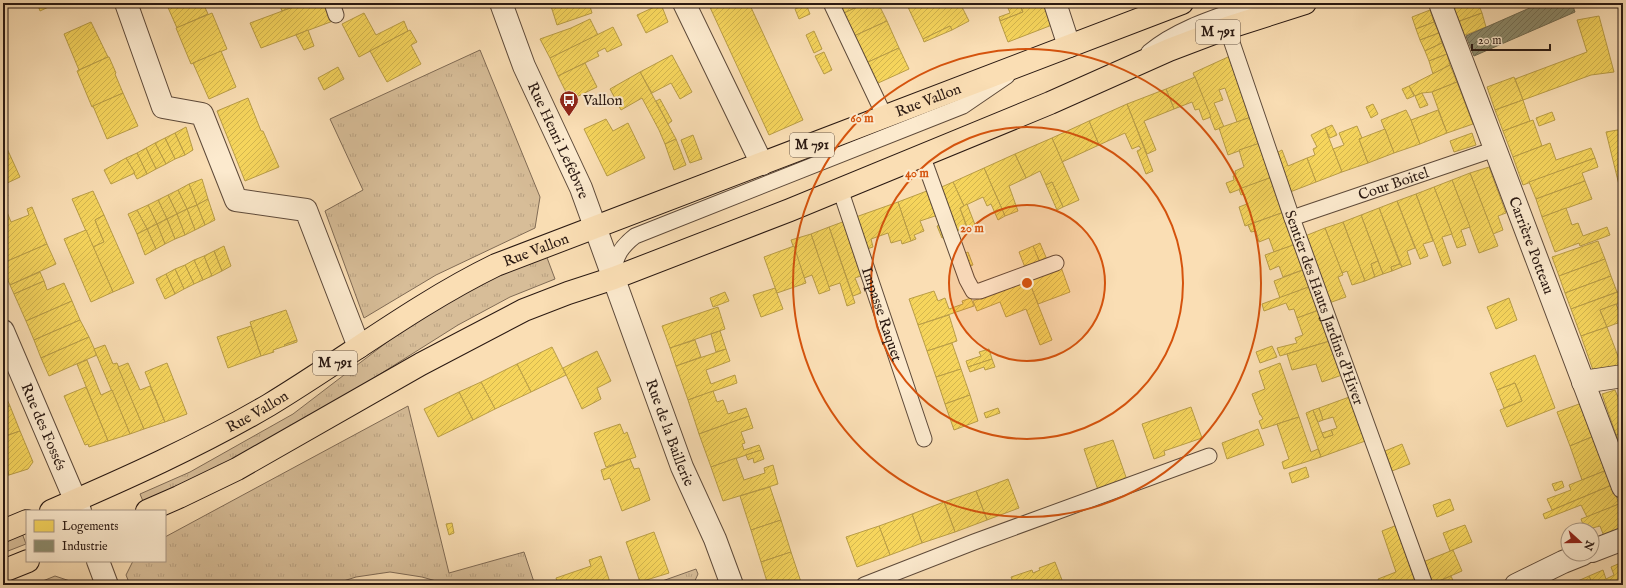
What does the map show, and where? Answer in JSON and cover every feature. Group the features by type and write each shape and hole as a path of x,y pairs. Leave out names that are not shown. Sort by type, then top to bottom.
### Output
{"main road":[{"name":"Rue Vallon","path":"78,506 238,423 288,394 412,312 473,276 518,256 596,228 1182,3"},
{"name":"M 791","path":"149,510 179,498 237,469 421,364 507,318 568,293 614,278 754,224 1043,106 1133,65 1227,28 1305,3"},
{"name":"M 791","path":"56,510 78,506"},
{"path":"3,571 26,562"}],"street":[{"path":"126,3 163,107 202,114 236,200 306,210 359,347"},
{"name":"Rue Henri Lefebvre","path":"501,3 524,66 581,188 614,278"},
{"path":"684,3 762,164"},
{"path":"1055,3 1069,46"},
{"name":"Carrière Potteau","path":"1440,3 1623,487"},
{"name":"Rue de la Baillerie","path":"614,278 682,467 715,539 732,585"},
{"name":"Rue des Fossés","path":"3,331 78,506"},
{"path":"1583,382 1623,376"},
{"path":"1600,547 1623,539"},
{"path":"98,562 107,585"},
{"path":"1516,585 1563,562"}],"lane":[{"path":"831,3 885,117"},
{"path":"1133,65 1168,38 1206,21 1256,3"},
{"name":"Sentier des Hauts Jardins d'Hiver","path":"1227,28 1292,218 1425,585"},
{"name":"Rue Vallon","path":"614,278 617,256 622,248 635,236 963,106 1028,62"},
{"name":"Cour Boitel","path":"1292,218 1495,149"},
{"path":"922,155 967,280 973,291 980,291 1056,263"},
{"name":"Impasse Raquet","path":"840,189 924,438"},
{"path":"864,585 974,542 1209,456"}],"green space":[{"path":"480,50 540,197 535,228 436,275 364,318 325,211 363,190 330,119"},
{"path":"546,255 555,279 510,297 458,325 269,444 145,506 140,494 190,472 293,414 433,307 486,280"},
{"path":"408,406 449,573 524,552 535,585 450,585 422,577 390,572 356,577 331,585 130,585 126,575 132,562 166,562 166,536"},
{"path":"22,533 26,544 3,553 3,541"},
{"path":"696,569 698,574 693,585 651,585"},
{"path":"55,576 79,584 79,585 33,585"}],"building: Logements":[{"path":"37,3 57,3 40,11"},
{"path":"166,3 203,3 208,14 177,28"},
{"path":"279,3 304,3 282,11"},
{"path":"304,3 327,3 333,21 261,48 250,23"},
{"path":"550,3 589,3 592,13 557,25"},
{"path":"708,3 749,3 803,120 769,135"},
{"path":"792,3 803,3 794,7"},
{"path":"839,3 866,3 844,13"},
{"path":"866,3 878,3 887,21 854,36 844,13"},
{"path":"906,3 960,3 969,21 952,30 950,26 923,39"},
{"path":"1006,3 1019,3 1023,12 1000,21 999,17 1010,13"},
{"path":"1019,3 1043,3 1052,25 1008,42 1000,21 1023,12"},
{"path":"1467,3 1478,3 1482,13 1457,22 1453,8"},
{"path":"661,4 668,22 646,33 637,15"},
{"path":"806,4 810,14 799,19 795,9"},
{"path":"1430,10 1434,22 1416,29 1412,17"},
{"path":"212,13 227,49 191,64 176,28"},
{"path":"364,13 376,35 404,21 408,31 359,57 342,24"},
{"path":"1482,13 1486,27 1463,36 1457,22"},
{"path":"1599,16 1614,72 1591,75 1523,100 1515,79 1587,52 1577,20"},
{"path":"590,19 598,35 550,58 540,39 571,28"},
{"path":"887,21 899,48 866,63 854,36"},
{"path":"91,22 108,57 79,70 64,34"},
{"path":"1434,22 1439,33 1420,40 1416,29"},
{"path":"950,26 952,30 924,42 923,39"},
{"path":"613,27 622,45 607,52 605,48 597,52 599,56 558,76 550,58"},
{"path":"308,30 314,46 304,50 296,35"},
{"path":"410,30 417,42 411,45 421,64 387,82 370,51"},
{"path":"814,31 822,49 814,53 806,35"},
{"path":"1439,33 1442,43 1425,51 1420,40"},
{"path":"1442,43 1447,54 1429,61 1425,51"},
{"path":"899,48 909,69 876,84 866,63"},
{"path":"221,51 236,87 209,99 193,63"},
{"path":"824,52 832,70 824,74 815,56"},
{"path":"1447,54 1450,65 1433,74 1429,61"},
{"path":"672,55 692,92 680,99 671,83 652,93 640,72"},
{"path":"108,57 116,73 115,74 123,93 92,107 77,71"},
{"path":"1228,57 1235,61 1254,116 1237,122 1225,88 1219,90 1223,100 1214,103 1224,127 1215,130 1193,73"},
{"path":"585,63 597,87 570,100 558,76"},
{"path":"1450,65 1457,82 1432,92 1422,93 1415,96 1409,86"},
{"path":"338,67 344,79 324,90 318,78"},
{"path":"640,72 676,139 665,144 642,98 621,110 610,89"},
{"path":"1195,77 1211,117 1203,120 1199,109 1195,110 1192,102 1174,109 1166,89"},
{"path":"1514,77 1523,100 1495,110 1487,87"},
{"path":"1457,82 1473,124 1447,133 1432,92"},
{"path":"1409,86 1414,96 1407,99 1402,89"},
{"path":"1166,89 1174,109 1144,121 1156,150 1147,154 1127,104"},
{"path":"123,93 138,126 107,139 93,106"},
{"path":"1422,93 1428,105 1420,108 1415,96"},
{"path":"248,98 261,131 263,131 279,167 245,181 217,111"},
{"path":"660,99 672,121 668,124 656,101"},
{"path":"1523,100 1530,121 1503,131 1495,110"},
{"path":"1127,104 1153,171 1146,174 1137,151 1141,149 1139,146 1132,149 1125,133 1099,145 1089,121"},
{"path":"1373,104 1378,114 1371,118 1366,107"},
{"path":"1406,110 1420,144 1394,153 1381,120"},
{"path":"1438,110 1447,133 1420,144 1411,120"},
{"path":"1552,112 1555,120 1539,126 1536,118"},
{"path":"1254,116 1263,142 1228,155 1219,128"},
{"path":"606,119 613,131 628,123 645,158 607,176 584,129"},
{"path":"1533,120 1542,146 1513,157 1503,131"},
{"path":"1089,121 1099,145 1062,162 1052,138"},
{"path":"1332,125 1337,135 1330,138 1325,128"},
{"path":"1357,126 1362,138 1359,139 1368,163 1342,172 1333,149 1344,145 1339,133"},
{"path":"186,127 193,150 185,155 175,133"},
{"path":"1325,128 1342,172 1316,182 1307,158 1315,155 1313,149 1317,147 1311,135"},
{"path":"1385,129 1394,153 1368,163 1359,139"},
{"path":"1623,129 1623,197 1622,197 1606,132"},
{"path":"175,133 185,155 175,159 165,138"},
{"path":"1472,133 1476,145 1454,152 1450,141"},
{"path":"693,135 702,159 690,163 681,140"},
{"path":"165,138 175,159 166,164 155,143"},
{"path":"1052,138 1079,200 1063,207 1052,182 1046,185 1040,171 1026,178 1015,154"},
{"path":"676,139 686,165 674,170 665,144"},
{"path":"3,142 20,177 3,185"},
{"path":"1263,142 1275,176 1230,193 1226,183 1234,180 1233,176 1236,175 1235,171 1244,167 1239,150"},
{"path":"155,143 166,164 156,169 146,148"},
{"path":"1550,143 1556,160 1591,148 1595,158 1523,185 1513,157"},
{"path":"146,148 156,169 147,174 137,153"},
{"path":"1282,150 1288,166 1307,158 1316,182 1290,192 1276,153"},
{"path":"137,153 147,174 137,179 126,158"},
{"path":"1015,154 1026,178 1009,186 1018,211 1005,216 984,168"},
{"path":"126,158 135,173 111,184 104,170"},
{"path":"1595,158 1598,167 1582,173 1585,181 1536,199 1529,182"},
{"path":"1489,167 1506,213 1498,216 1503,230 1493,234 1470,173"},
{"path":"984,168 1005,216 998,220 991,204 987,206 983,197 964,206 953,182"},
{"path":"1470,173 1498,246 1479,253 1452,180"},
{"path":"1275,176 1287,211 1245,226 1239,207 1247,204 1244,194 1241,195 1239,189"},
{"path":"202,179 208,199 197,205 189,184"},
{"path":"1452,180 1470,227 1461,230 1466,245 1457,248 1434,187"},
{"path":"1585,181 1592,199 1542,217 1536,199"},
{"path":"953,182 964,206 960,208 967,228 953,233 937,189"},
{"path":"1052,182 1063,207 1057,210 1046,185"},
{"path":"189,184 197,205 187,209 178,190"},
{"path":"3,186 8,196 3,198"},
{"path":"1434,187 1452,234 1442,237 1451,263 1443,266 1416,194"},
{"path":"932,189 941,214 920,221 924,231 914,235 916,239 911,241 898,202"},
{"path":"178,190 187,209 177,214 168,195"},
{"path":"93,191 104,215 95,220 104,242 93,247 72,199"},
{"path":"1416,194 1433,241 1423,244 1428,256 1420,259 1397,201"},
{"path":"168,195 177,214 167,219 158,200"},
{"path":"208,199 215,220 205,225 197,205"},
{"path":"158,200 167,219 157,224 148,205"},
{"path":"1397,201 1415,248 1407,251 1411,264 1402,267 1379,208"},
{"path":"898,202 911,241 902,244 901,240 891,243 888,233 871,239 873,247 864,250 853,218"},
{"path":"967,204 977,230 969,232 960,208"},
{"path":"148,205 157,224 147,229 137,210"},
{"path":"197,205 205,225 195,230 187,209"},
{"path":"5,207 11,222 29,215 27,209 32,207 47,244 3,263 3,208"},
{"path":"1379,208 1400,264 1391,267 1392,271 1383,274 1361,215"},
{"path":"1566,208 1572,225 1578,223 1583,236 1607,227 1610,235 1580,246 1579,243 1555,252 1542,217"},
{"path":"187,209 195,230 185,235 177,214"},
{"path":"137,210 147,229 137,234 128,214"},
{"path":"1287,211 1299,243 1274,252 1269,238 1259,242 1256,231 1251,232 1248,225"},
{"path":"177,214 185,235 175,239 167,219"},
{"path":"104,215 134,283 113,292 93,247 104,242 95,220"},
{"path":"1361,215 1378,261 1371,264 1375,277 1365,281 1343,222"},
{"path":"167,219 175,239 165,244 157,224"},
{"path":"848,220 866,274 855,278 861,293 853,296 829,227"},
{"path":"1343,222 1365,281 1352,285 1347,271 1342,273 1325,228"},
{"path":"944,223 949,235 942,238 937,226"},
{"path":"157,224 165,244 156,249 147,229"},
{"path":"829,227 855,303 847,306 840,283 828,287 811,234"},
{"path":"1325,228 1343,275 1338,277 1346,297 1329,303 1305,236"},
{"path":"147,229 156,249 145,255 137,234"},
{"path":"86,230 113,292 91,302 64,239"},
{"path":"811,234 830,290 819,294 812,275 804,278 791,240"},
{"path":"1598,241 1605,259 1559,276 1552,257"},
{"path":"1040,243 1048,262 1041,265 1033,246"},
{"path":"1299,243 1308,268 1283,277 1279,266 1270,270 1265,255"},
{"path":"47,244 56,264 10,285 3,269 3,263"},
{"path":"224,246 231,266 222,271 214,251"},
{"path":"794,246 806,283 777,293 764,257"},
{"path":"1033,246 1041,265 1026,270 1019,252"},
{"path":"214,251 222,271 212,276 204,256"},
{"path":"968,252 973,265 965,268 961,255"},
{"path":"204,256 212,276 203,280 194,260"},
{"path":"1605,259 1611,276 1565,293 1559,276"},
{"path":"194,260 203,280 194,284 185,265"},
{"path":"1378,261 1383,274 1375,277 1371,264"},
{"path":"1400,264 1402,267 1392,271 1391,267"},
{"path":"185,265 194,284 184,289 175,269"},
{"path":"1061,267 1070,292 1038,304 1028,279"},
{"path":"1308,268 1314,285 1280,298 1274,281"},
{"path":"175,269 184,289 175,294 166,274"},
{"path":"40,272 44,281 14,294 10,285"},
{"path":"166,274 175,294 165,299 156,279"},
{"path":"1611,276 1617,292 1571,309 1565,293"},
{"path":"1028,279 1052,340 1040,345 1026,309 1006,317 1000,302 977,311 973,301"},
{"path":"44,281 47,290 64,283 72,301 26,321 14,294"},
{"path":"1314,285 1322,309 1297,318 1294,309 1289,310 1286,303 1264,311 1262,304"},
{"path":"775,288 783,309 761,317 753,295"},
{"path":"1623,290 1623,302 1600,310 1607,327 1581,336 1571,309"},
{"path":"934,291 938,301 945,298 949,309 963,304 962,301 971,298 974,306 918,325 909,299"},
{"path":"725,292 729,301 713,307 710,298"},
{"path":"1509,298 1517,320 1496,329 1487,307"},
{"path":"72,301 80,320 34,340 26,321"},
{"path":"1616,304 1623,321 1607,327 1600,310"},
{"path":"718,307 725,329 670,348 662,326"},
{"path":"1322,309 1333,340 1280,356 1277,348 1297,343 1295,338 1303,335 1297,318"},
{"path":"286,310 297,340 273,350 274,352 261,356 250,322"},
{"path":"949,315 957,341 927,351 918,325"},
{"path":"80,320 89,337 41,358 34,340"},
{"path":"251,326 261,356 228,368 217,337"},
{"path":"1607,327 1619,359 1623,359 1623,365 1593,370 1581,336"},
{"path":"720,331 726,349 716,352 711,334"},
{"path":"89,337 97,355 49,376 41,358"},
{"path":"297,340 297,342 284,345"},
{"path":"695,340 701,357 676,366 670,348"},
{"path":"1333,340 1345,374 1322,382 1316,364 1292,370 1287,354"},
{"path":"952,343 961,369 936,377 927,351"},
{"path":"105,345 113,364 117,363 144,429 130,434 94,349"},
{"path":"1272,346 1277,357 1260,363 1256,352"},
{"path":"552,347 566,375 531,392 517,364"},
{"path":"726,349 730,361 706,370 711,384 735,375 737,383 688,400 676,366"},
{"path":"989,349 992,359 968,367 966,361 981,356 979,352"},
{"path":"597,351 611,381 597,388 601,399 582,409 563,368"},
{"path":"1535,355 1555,408 1507,427 1500,410 1522,401 1515,383 1497,390 1490,373"},
{"path":"992,359 995,367 985,370 984,367 970,372 968,367"},
{"path":"87,360 101,395 112,390 130,434 108,441 77,364"},
{"path":"128,363 140,390 150,386 165,422 144,429 118,367"},
{"path":"167,363 187,414 165,422 145,372"},
{"path":"1280,363 1299,417 1262,429 1259,421 1263,419 1252,394 1265,389 1259,371"},
{"path":"517,364 531,392 495,409 481,382"},
{"path":"961,369 970,395 945,404 936,377"},
{"path":"481,382 495,409 473,420 459,392"},
{"path":"1515,383 1522,401 1504,408 1497,390"},
{"path":"86,387 108,441 89,447 88,444 85,445 64,396"},
{"path":"3,390 10,406 3,409"},
{"path":"1615,390 1623,409 1623,432 1616,435 1602,394"},
{"path":"713,391 717,402 723,400 728,414 746,408 749,416 699,434 688,400"},
{"path":"459,392 473,420 438,437 424,409"},
{"path":"970,395 978,421 954,430 945,404"},
{"path":"1352,396 1368,440 1321,457 1306,413 1313,410 1324,438 1333,435 1331,430 1337,428 1333,417 1323,420 1319,408"},
{"path":"1582,403 1594,436 1570,446 1557,412"},
{"path":"10,406 20,431 3,437 3,409"},
{"path":"1191,407 1202,438 1164,451 1165,455 1154,459 1142,424"},
{"path":"998,408 1000,413 986,418 984,413"},
{"path":"1319,408 1323,420 1318,422 1313,410"},
{"path":"749,416 753,428 741,432 745,443 742,444 744,450 759,445 761,450 711,467 699,434"},
{"path":"1299,417 1311,452 1318,449 1321,457 1284,469 1282,462 1289,459 1277,424"},
{"path":"620,424 624,434 627,432 636,457 606,467 594,433"},
{"path":"1258,429 1264,445 1227,459 1222,443"},
{"path":"1331,430 1333,435 1324,438 1322,433"},
{"path":"20,431 33,462 28,469 9,475 3,460 3,437"},
{"path":"1623,432 1623,451 1622,451 1616,435"},
{"path":"1594,436 1607,470 1582,480 1570,446"},
{"path":"1113,440 1127,480 1098,490 1084,449"},
{"path":"1402,444 1410,464 1392,471 1385,451"},
{"path":"761,450 764,459 754,463 753,458 748,460 746,455"},
{"path":"736,458 744,480 765,473 764,468 773,465 778,484 723,501 711,467"},
{"path":"630,459 634,469 639,468 650,500 622,511 610,478 604,480 601,470"},
{"path":"3,460 9,475 3,477"},
{"path":"1306,467 1309,477 1292,483 1289,473"},
{"path":"1607,470 1612,485 1552,510 1547,499 1571,490 1569,485"},
{"path":"1008,479 1019,508 987,520 976,491"},
{"path":"1562,481 1564,487 1555,491 1552,484"},
{"path":"1612,485 1619,504 1587,517 1581,505 1545,519 1543,514"},
{"path":"770,487 781,520 751,530 740,496"},
{"path":"976,491 987,520 955,532 944,502"},
{"path":"1450,499 1454,510 1437,517 1433,505"},
{"path":"944,502 955,532 922,543 912,514"},
{"path":"1619,504 1623,514 1623,532 1605,539 1600,522 1582,522 1581,519"},
{"path":"912,514 922,543 890,555 879,526"},
{"path":"781,520 791,552 761,562 751,530"},
{"path":"452,523 454,533 449,535 446,524"},
{"path":"1397,525 1417,585 1380,585 1378,579 1396,572 1382,531"},
{"path":"1465,525 1472,542 1450,551 1443,533"},
{"path":"879,526 890,555 857,567 846,537"},
{"path":"654,532 669,573 640,582 626,542"},
{"path":"1453,550 1462,571 1432,584 1423,562"},
{"path":"791,552 802,585 768,585 761,562"},
{"path":"601,556 611,585 558,585 556,578 591,566 589,560"},
{"path":"1055,562 1064,585 1014,585 1011,577 1032,570 1033,573 1040,570 1039,568"},
{"path":"1623,562 1623,577 1618,564"},
{"path":"1618,564 1623,577 1623,585 1593,585 1589,576 1603,570 1606,579 1614,575 1611,567"},
{"path":"1451,576 1455,585 1432,584"},
{"path":"1589,576 1593,585 1571,585 1571,584"}],"building: Industrie":[{"path":"1541,3 1572,3 1575,12 1474,56 1466,36"}],"place":[{"name":"Vallon","path":"569,117"}]}
